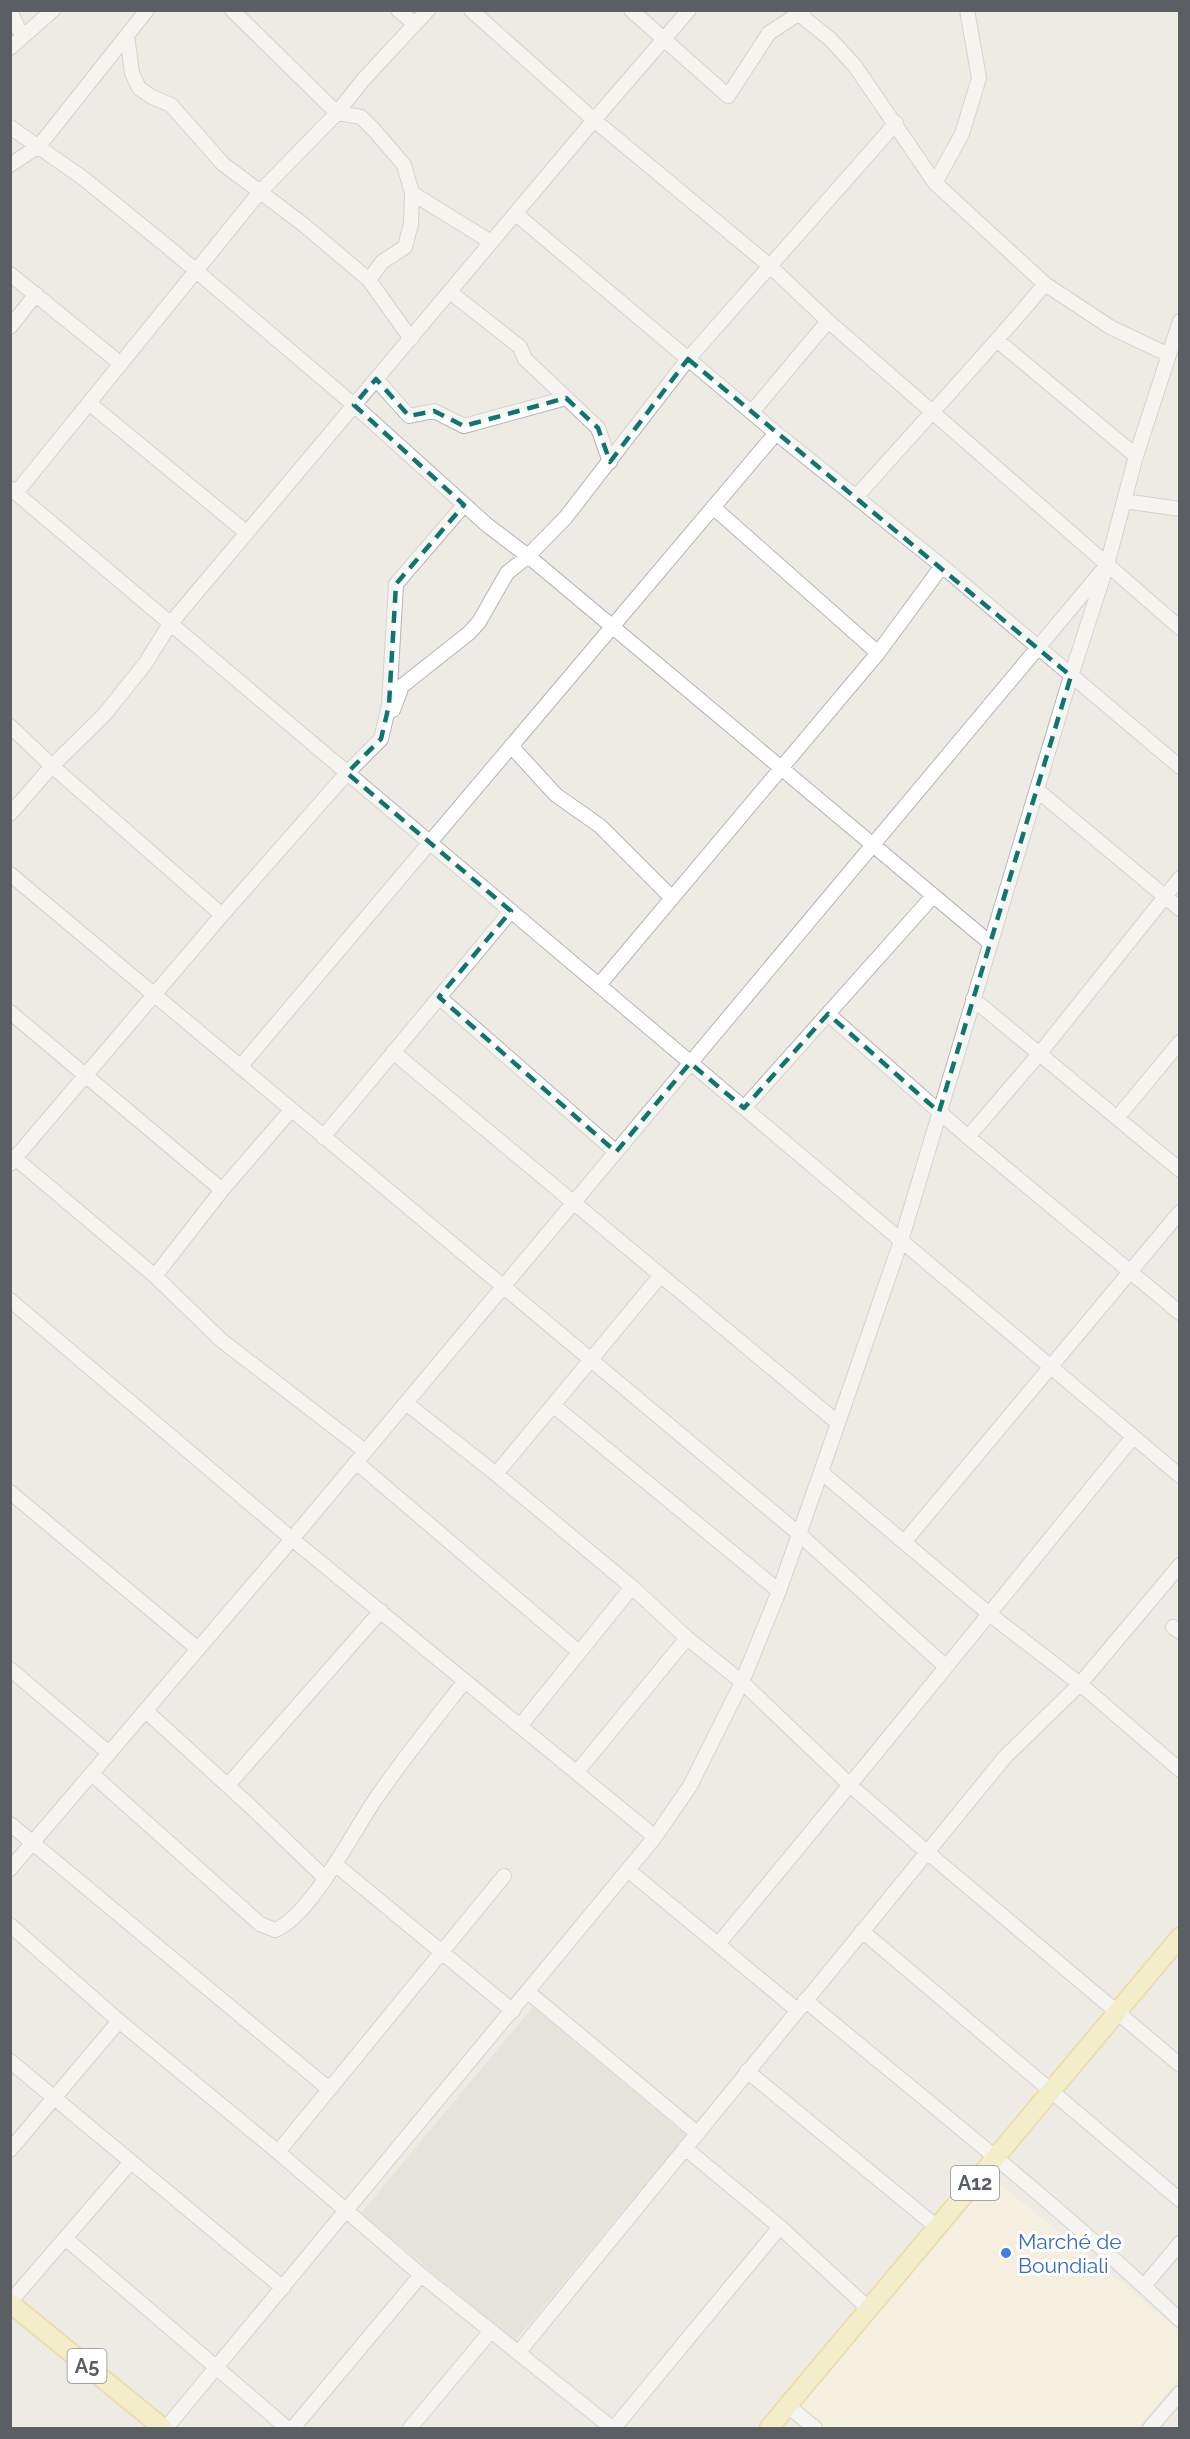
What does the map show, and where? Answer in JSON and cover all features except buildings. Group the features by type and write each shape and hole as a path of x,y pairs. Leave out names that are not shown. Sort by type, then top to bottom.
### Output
{"main road":[{"name":"A12","path":"769,2428 1179,1937"},
{"name":"A5","path":"10,2302 165,2428"}],"street":[{"path":"10,48 53,10"},
{"path":"10,165 39,146 147,10"},
{"path":"232,10 338,112 361,117 404,165 412,192 411,224 405,247 382,262 369,280"},
{"path":"398,10 415,24"},
{"path":"428,10 363,80 338,112 259,193 89,403 13,491 1179,1476"},
{"path":"471,10 594,120 770,266 828,321 1179,628"},
{"path":"631,10 728,96 769,33 799,12 830,39 855,66 935,183 1046,284 1110,327 1169,355"},
{"path":"10,814 52,766 104,716 145,664 170,624 689,10"},
{"path":"935,183 962,134 978,78 967,10"},
{"path":"10,11 22,36"},
{"path":"127,36 132,73 139,88 152,97 171,105 223,164 304,225 369,280 411,339"},
{"path":"365,1451 221,1340 155,1276 13,1161 222,915 347,773 381,739 402,686 469,633 487,611 507,573 528,556 566,516 688,359 896,123"},
{"path":"10,127 83,178 197,271 354,405 464,505 990,943"},
{"path":"412,192 491,242"},
{"path":"516,214 776,433 942,566 1179,767"},
{"path":"10,274 121,364"},
{"path":"856,497 932,410 998,341 1046,284"},
{"path":"450,292 520,347 525,359 598,428 610,462"},
{"path":"10,327 36,294"},
{"path":"752,412 828,321"},
{"path":"165,2428 655,1837 690,1786 742,1682 779,1591 901,1241 1071,676 1107,565 1136,456 1179,321"},
{"path":"998,341 1136,456"},
{"path":"376,379 409,416 434,411 464,426 566,398"},
{"path":"89,403 247,533"},
{"path":"240,1066 776,433"},
{"path":"1124,501 1179,507"},
{"path":"381,739 389,705 396,584 464,505"},
{"path":"713,507 878,654"},
{"path":"10,1869 292,1539 1107,565"},
{"path":"599,985 878,654 942,566"},
{"path":"10,726 52,766 222,915"},
{"path":"511,746 556,795 600,826 672,898"},
{"path":"1037,790 1179,909"},
{"path":"10,874 798,1533 946,1666"},
{"path":"968,1137 1040,1053 1179,878"},
{"path":"744,1108 933,896"},
{"path":"323,1137 511,911"},
{"path":"439,997 616,1152"},
{"path":"973,999 1179,1170"},
{"path":"10,1012 222,1191"},
{"path":"828,1014 968,1137 1179,1313"},
{"path":"1117,1118 1179,1042"},
{"path":"393,1052 838,1423"},
{"path":"155,1276 222,1191 291,1110"},
{"path":"905,1541 1179,1212"},
{"path":"496,1474 661,1275"},
{"path":"10,1300 292,1539 655,1837"},
{"path":"406,1403 632,1587 687,1638 742,1682 851,1786 1179,2064"},
{"path":"554,1406 779,1591"},
{"path":"718,1944 851,1786 988,1613 1133,1437"},
{"path":"356,1462 579,1653"},
{"path":"821,1472 988,1613 1080,1684 1179,1770"},
{"path":"10,1492 198,1649"},
{"path":"518,2353 1005,1757 1080,1684 1179,1565"},
{"path":"520,1726 632,1587"},
{"path":"228,1785 381,1611"},
{"path":"577,1772 687,1638"},
{"path":"10,1669 109,1753"},
{"path":"92,1773 260,1924 275,1930 287,1925 298,1914 335,1864 380,1792 465,1681"},
{"path":"146,1711 228,1785 325,1878"},
{"path":"10,1824 329,2089"},
{"path":"335,1864 513,2011"},
{"path":"628,1870 718,1944 801,2005 995,2159 1144,2286 1179,2320"},
{"path":"278,2152 504,1876"},
{"path":"10,1925 119,2021 278,2152 421,2275 613,2428 780,2227"},
{"path":"862,1931 1179,2200"},
{"path":"528,1992 697,2133"},
{"path":"10,2150 119,2021"},
{"path":"10,2061 283,2288"},
{"path":"747,2071 938,2228"},
{"path":"685,2148 780,2227 869,2308"},
{"path":"10,2302 130,2163"},
{"path":"65,2238 287,2428"},
{"path":"1144,2286 1179,2243"},
{"path":"293,2428 421,2275"},
{"path":"410,2428 490,2332"},
{"path":"1150,2428 1179,2393"},
{"path":"788,2406 815,2428"}],"highlighted area":[{"path":"688,359 1071,676 939,1112 828,1014 744,1108 690,1063 616,1152 439,997 511,911 347,773 381,739 389,705 396,584 464,505 354,405 376,379 409,416 434,411 464,426 566,398 598,428 610,462"}],"shaded area":[{"path":"533,2007 686,2135 515,2341 361,2213"},
{"name":"Marché de Boundiali","path":"990,2176 1179,2330 1179,2378 1138,2428 827,2428 800,2407"}],"place":[{"name":"Marché de Boundiali","path":"1006,2253"}]}
